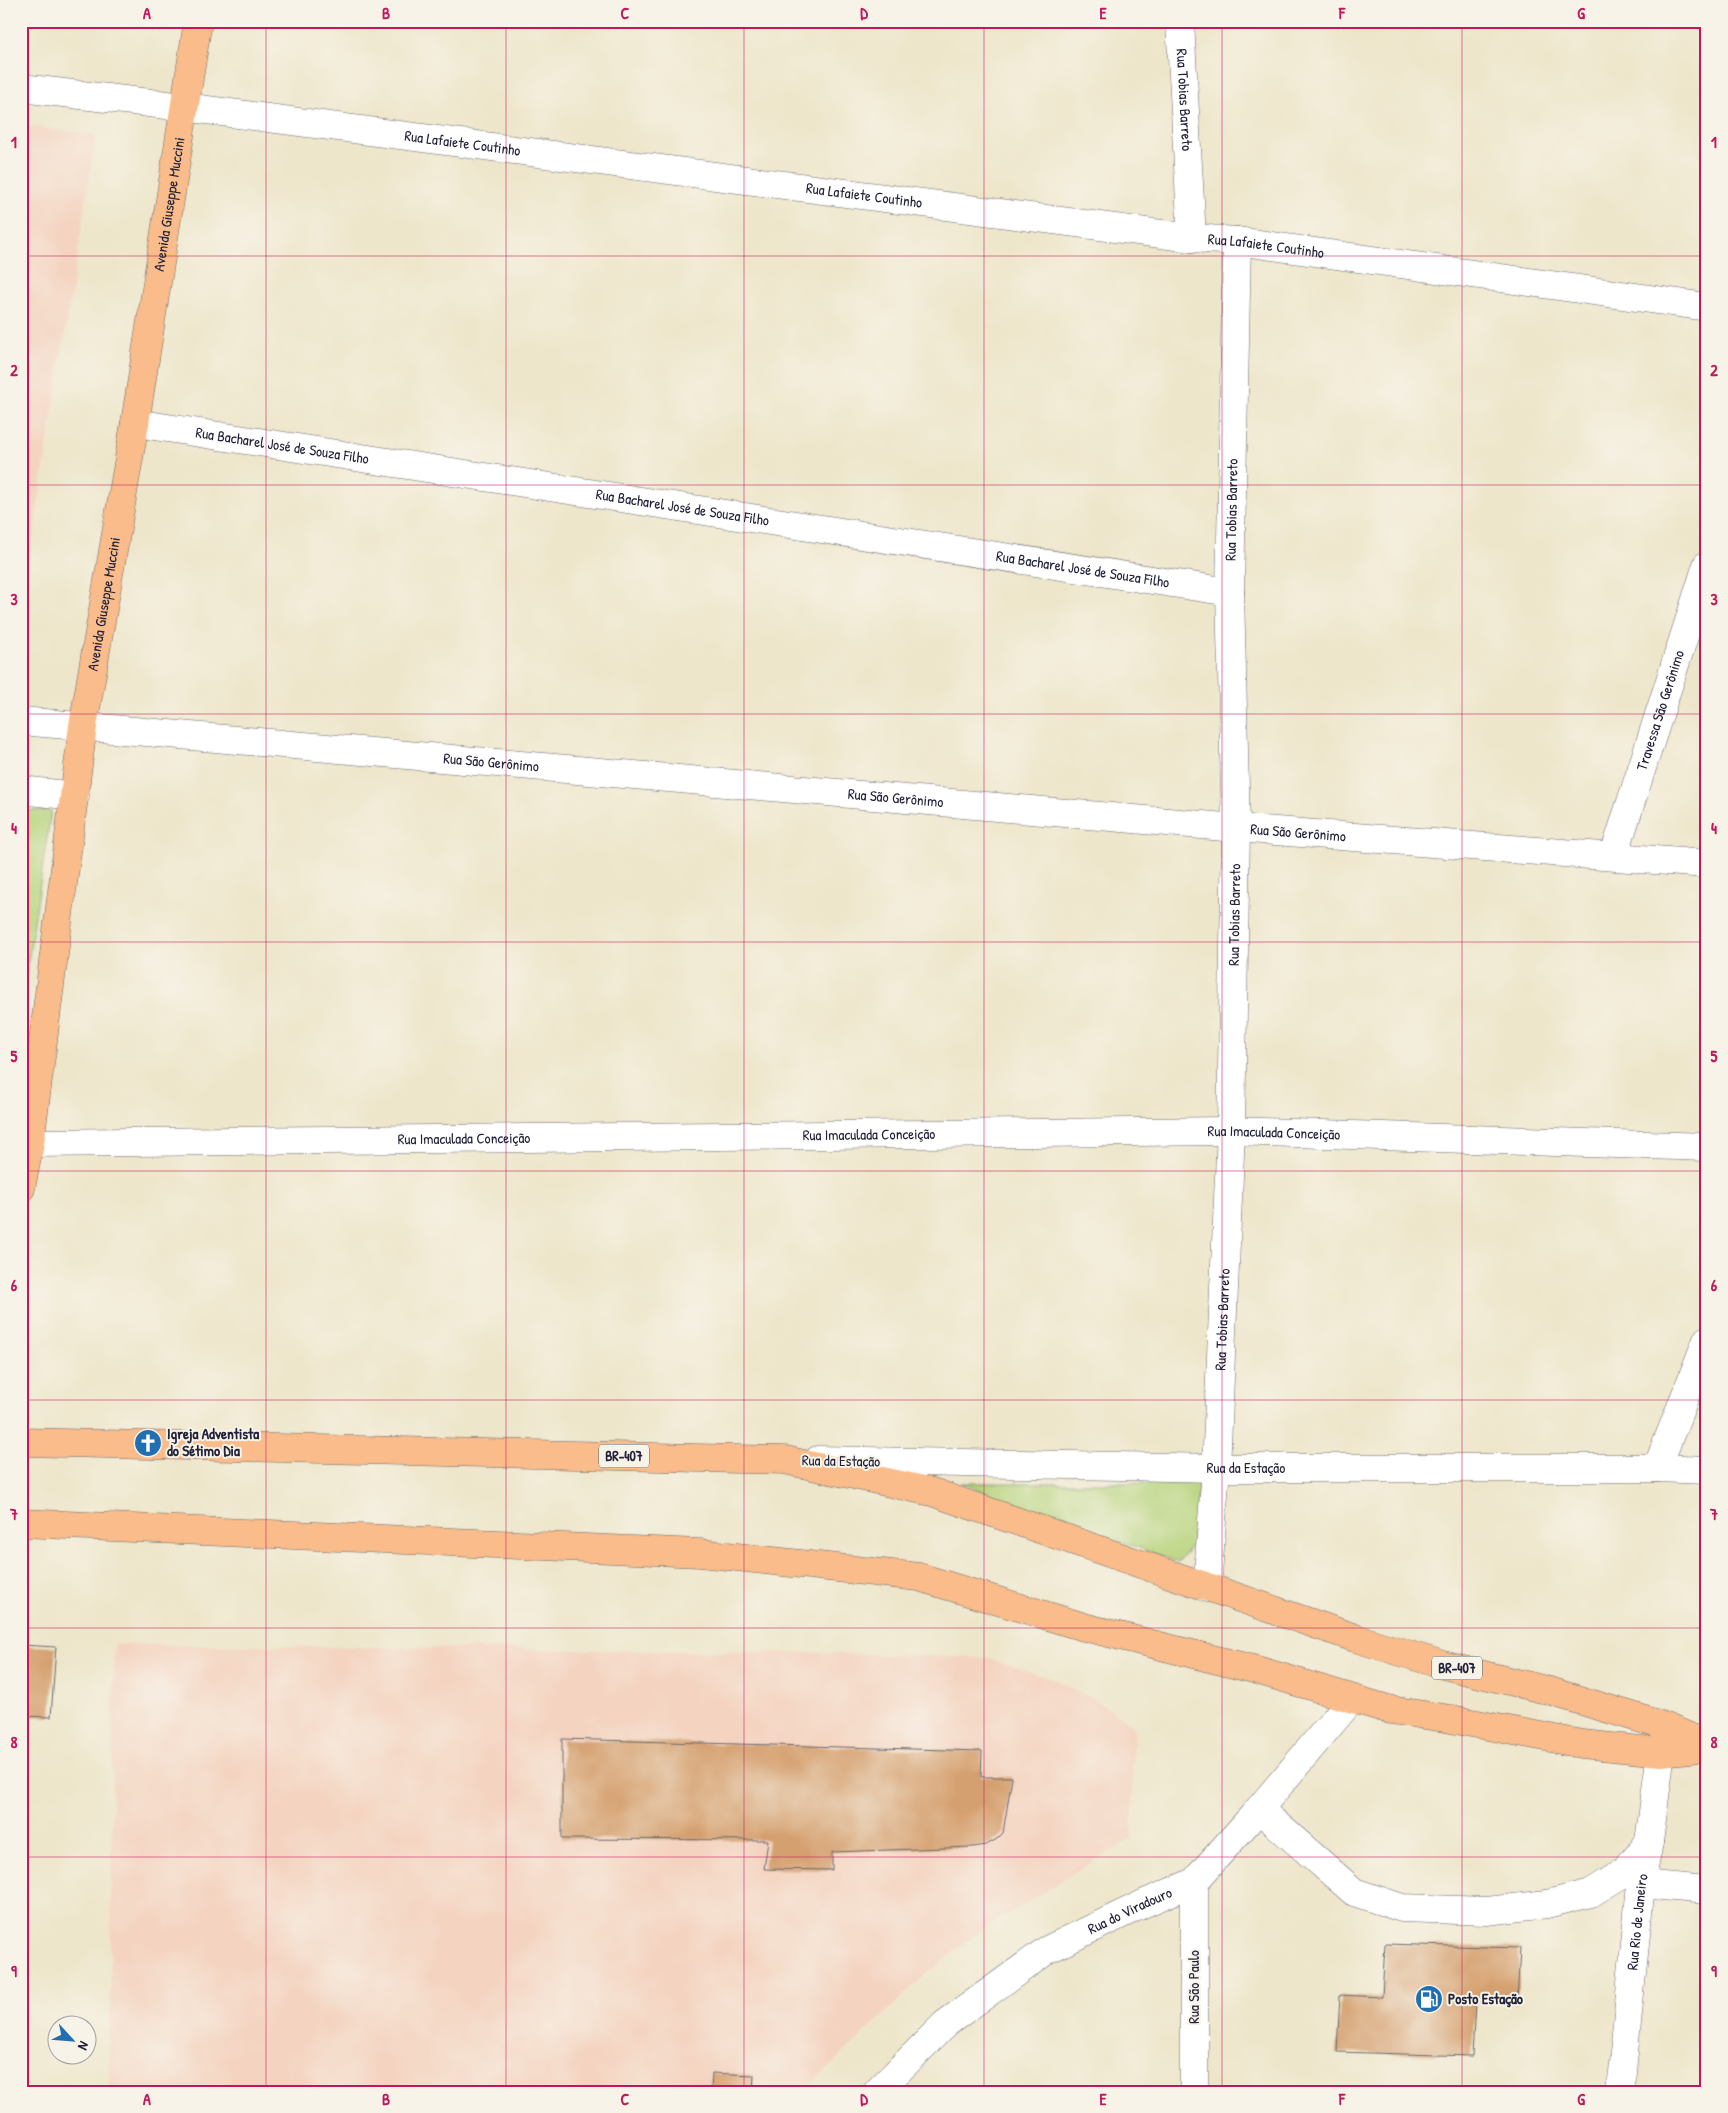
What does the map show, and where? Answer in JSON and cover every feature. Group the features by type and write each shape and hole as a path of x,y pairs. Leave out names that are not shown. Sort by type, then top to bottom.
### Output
{"main road":[{"name":"Avenida Giuseppe Muccini","path":"21,1188 30,1143 83,726 135,423 198,21"},
{"name":"BR-407","path":"21,1442 784,1460 932,1492 1012,1518 1207,1588 1355,1638 1443,1665 1546,1690 1646,1720 1707,1746"},
{"name":"BR-407","path":"21,1523 700,1554 919,1577 1084,1627 1256,1670 1391,1710 1451,1719 1582,1744 1661,1752 1707,1746"}],"street":[{"name":"Rua Tobias Barreto","path":"1180,21 1192,238"},
{"name":"Rua Lafaiete Coutinho","path":"21,88 184,107 1192,238 1238,242 1707,307"},
{"name":"Rua Tobias Barreto","path":"1207,1588 1216,1468 1231,1131 1236,828 1230,592 1238,242"},
{"name":"Rua Bacharel José de Souza Filho","path":"135,423 1230,592"},
{"name":"Travessa São Gerônimo","path":"1614,855 1707,565"},
{"name":"Rua São Gerônimo","path":"21,721 1236,828 1614,855 1707,864"},
{"path":"21,790 75,796"},
{"name":"Rua Imaculada Conceição","path":"30,1143 1231,1131 1707,1147"},
{"path":"1657,1468 1707,1340"},
{"name":"Rua da Estação","path":"784,1460 1216,1468 1657,1468 1707,1470"},
{"name":"Rua do Viradouro","path":"882,2089 945,2024 1047,1950 1145,1903 1194,1882 1352,1699"},
{"name":"Rua Rio de Janeiro","path":"1620,2092 1641,1884 1649,1842 1661,1752"},
{"path":"1259,1809 1354,1892 1402,1908 1486,1911 1547,1904 1592,1893 1625,1872 1649,1842"},
{"name":"Rua São Paulo","path":"1194,1882 1194,2092"},
{"path":"1641,1884 1707,1890"}],"shaded area":[{"path":"21,125 96,135 21,614"},
{"path":"114,1644 824,1653 988,1658 1053,1679 1097,1701 1134,1726 1132,1838 983,1929 923,1977 803,2092 109,2092"}],"green space":[{"path":"21,810 51,811 21,1008"},
{"path":"961,1483 1199,1483 1192,1545 1178,1562"}],"building":[{"path":"21,1645 56,1647 51,1717 21,1716"},
{"path":"562,1739 982,1751 981,1777 1012,1777 1003,1833 986,1845 832,1852 832,1870 764,1869 768,1840 562,1839"},
{"name":"Posto Estação","path":"1385,1944 1520,1948 1517,2003 1475,2002 1472,2056 1337,2052 1340,1995 1382,1997"},
{"path":"712,2073 754,2075 753,2092 711,2092"}],"place":[{"name":"Igreja Adventista do Sétimo Dia","path":"148,1443"},
{"name":"Posto Estação","path":"1429,1999"}]}
